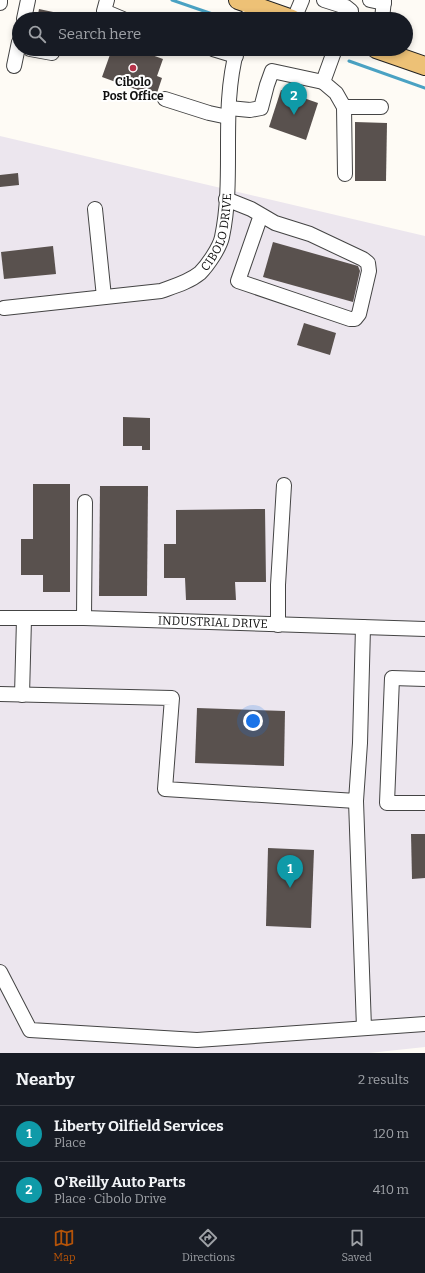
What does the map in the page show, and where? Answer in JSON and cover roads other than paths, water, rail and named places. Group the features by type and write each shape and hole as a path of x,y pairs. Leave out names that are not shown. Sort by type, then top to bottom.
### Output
{"main road":[{"path":"246,8 263,12"},
{"path":"396,56 425,66"}],"street":[{"path":"25,12 28,0"},
{"path":"106,12 104,11 107,0"},
{"path":"296,12 302,0"},
{"path":"324,0 346,7 351,12"},
{"path":"380,1 381,12"},
{"path":"14,66 18,56"},
{"name":"CIBOLO DRIVE","path":"4,308 161,291 181,284 200,273 213,256 222,238 226,199 228,112 231,83 236,56"},
{"path":"323,82 332,56"},
{"path":"165,99 208,113 250,110 261,108 272,71 323,82 336,93 344,106 345,174"},
{"path":"344,106 381,106"},
{"path":"226,199 251,209 275,223 310,234 362,259 368,264 369,272 360,314 355,319 350,319 289,300 238,281 261,215"},
{"path":"95,209 104,297"},
{"path":"278,625 278,584 284,485"},
{"path":"84,618 85,502"},
{"name":"INDUSTRIAL DRIVE","path":"0,618 84,618 425,629"},
{"path":"22,695 24,619"},
{"path":"363,627 360,743 356,801 364,1028"},
{"path":"425,679 392,678 387,803 425,803"},
{"path":"0,694 172,698 165,789 356,801"},
{"path":"0,972 30,1030 197,1040 425,1024"}],"waterway":[{"path":"172,0 207,12"},
{"path":"349,61 425,88"}],"place":[{"name":"Cibolo Post Office","path":"133,68"},
{"name":"O'Reilly Auto Parts","path":"294,115"},
{"name":"Liberty Oilfield Services","path":"290,888"}]}
